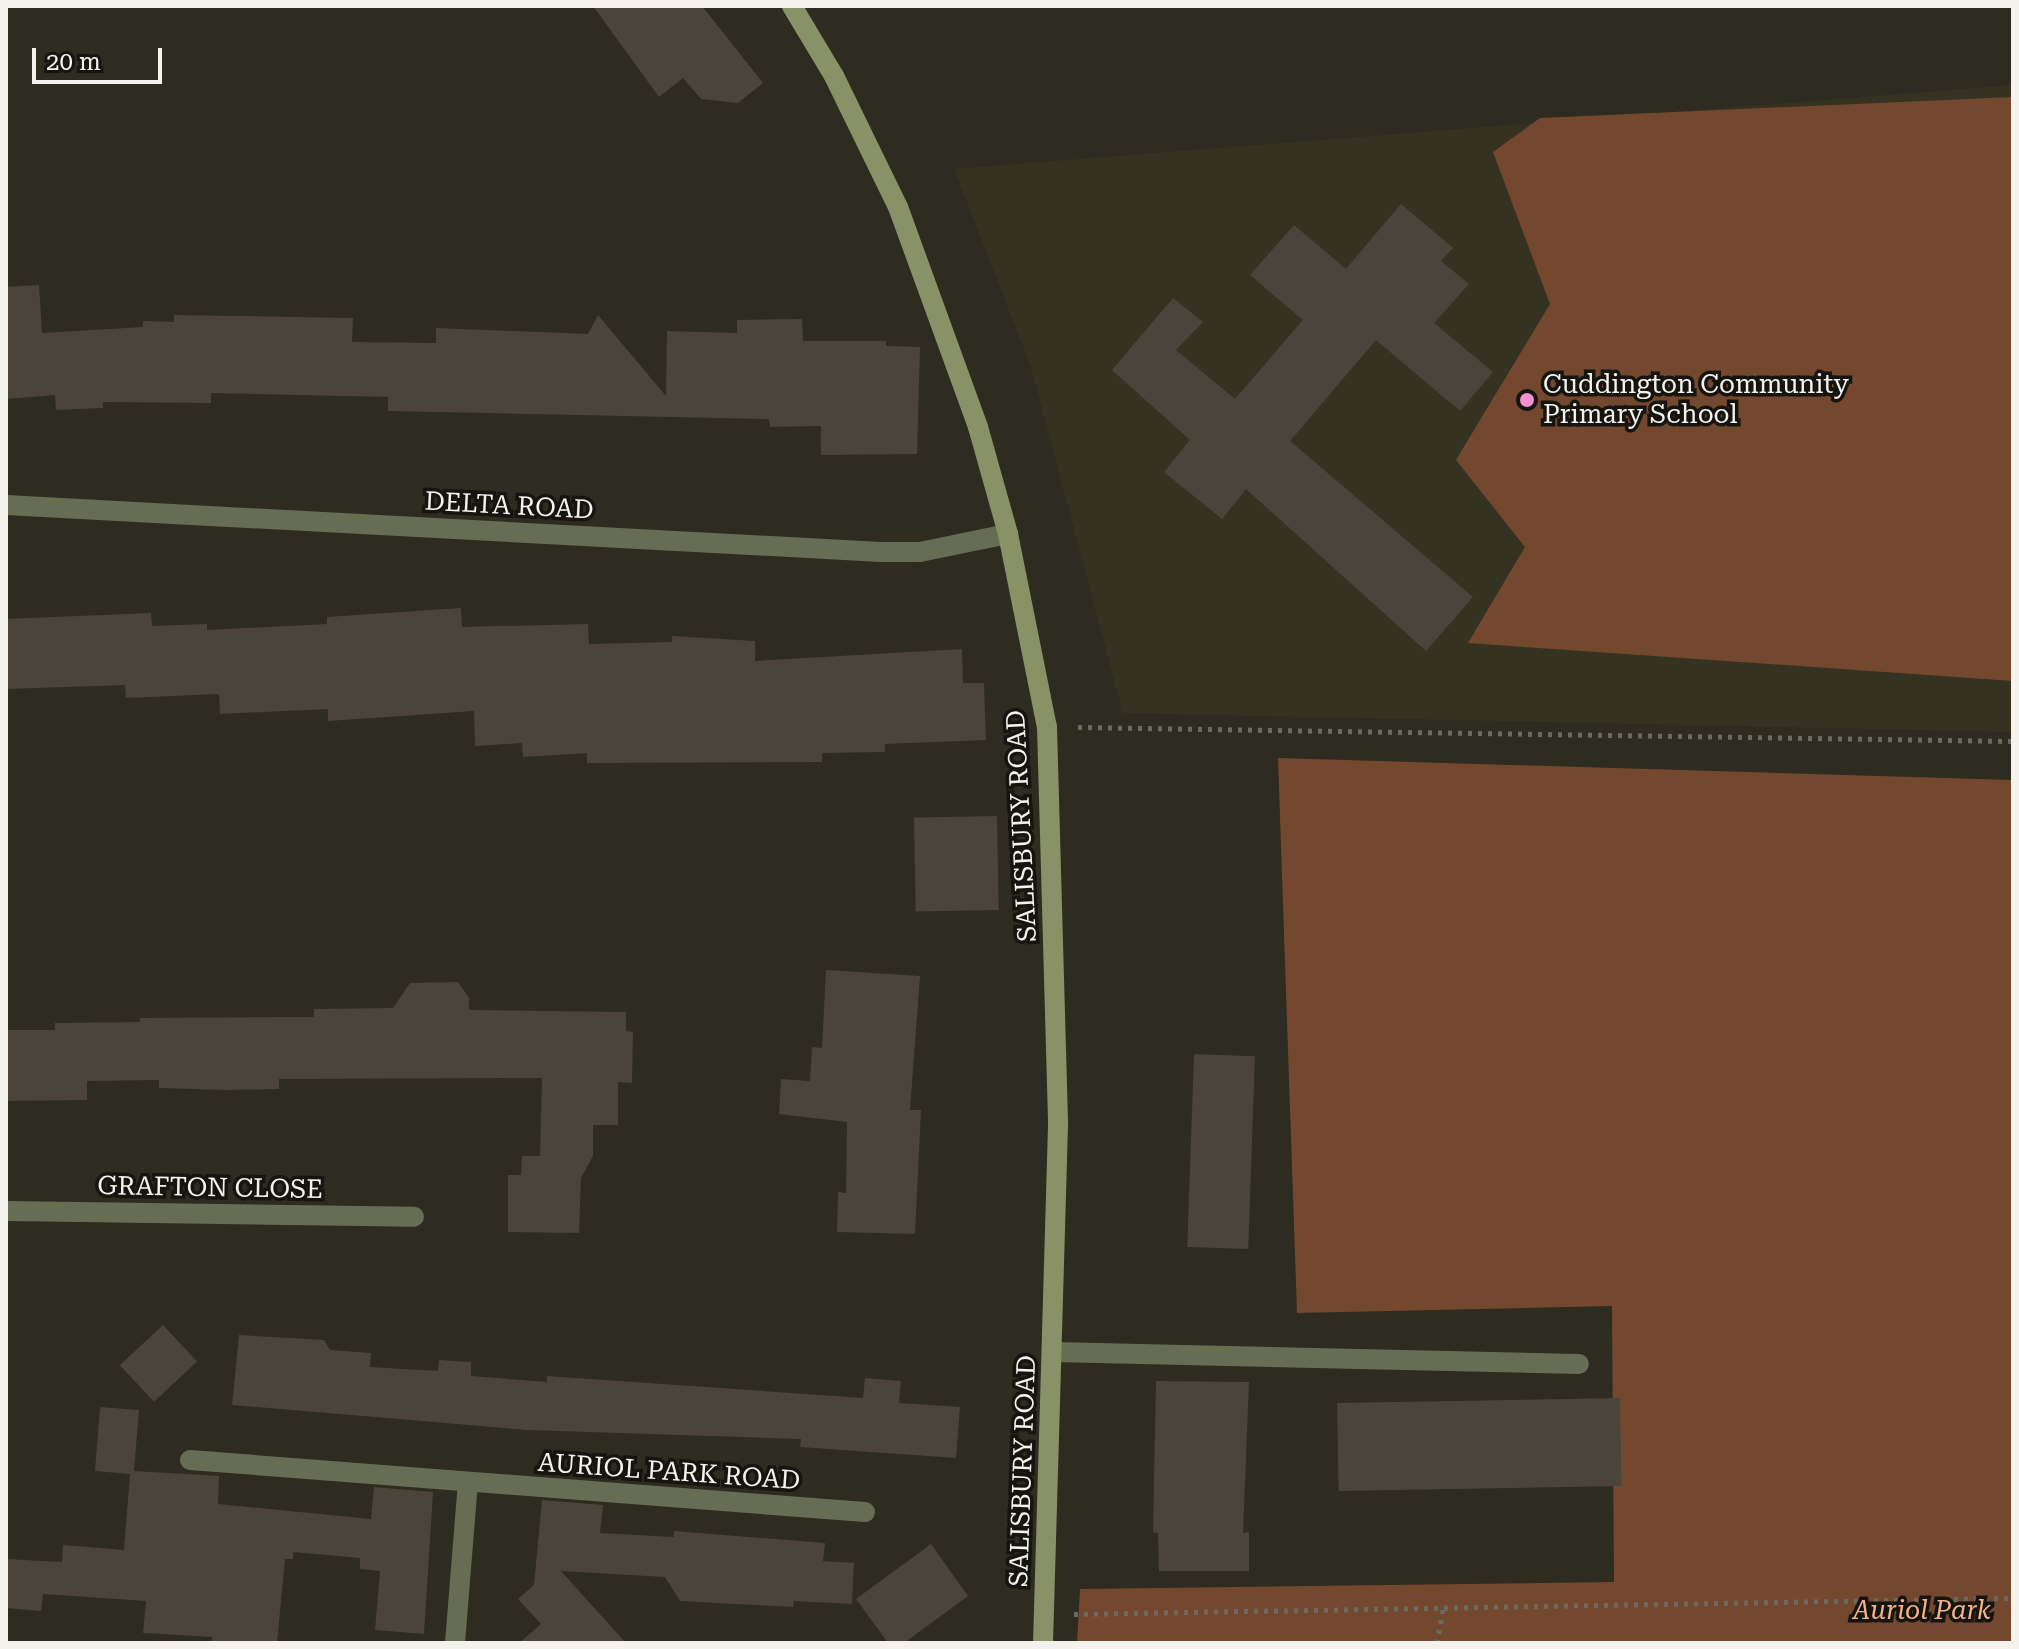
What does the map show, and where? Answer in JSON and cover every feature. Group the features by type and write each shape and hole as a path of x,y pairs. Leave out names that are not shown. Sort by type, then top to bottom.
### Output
{"street":[{"name":"SALISBURY ROAD","path":"792,6 834,76 898,207 978,427 1008,534 1047,727 1058,1126 1043,1643"},
{"name":"DELTA ROAD","path":"6,505 881,552 920,552 1008,534"},
{"name":"GRAFTON CLOSE","path":"6,1211 414,1217"},
{"path":"1053,1352 1579,1364"},
{"name":"AURIOL PARK ROAD","path":"190,1460 865,1512"},
{"path":"455,1643 468,1483"}],"path":[{"path":"1047,727 2013,741"},
{"path":"1044,1615 2013,1598"},
{"path":"1437,1643 1443,1608"}],"shaded area":[{"name":"Cuddington Community Primary School","path":"2013,85 2013,732 1123,713 1031,367 954,169"}],"green space":[{"path":"2013,97 2013,681 1468,643 1525,547 1456,460 1550,304 1493,152 1540,118"},
{"name":"Auriol Park","path":"1278,758 2013,780 2013,1643 1077,1643 1080,1589 1614,1582 1612,1306 1297,1313"}],"building":[{"path":"593,6 702,6 763,83 738,103 701,99 683,78 659,97"},
{"path":"1401,204 1453,248 1441,261 1469,284 1434,323 1493,372 1460,411 1376,340 1290,441 1473,597 1426,651 1246,489 1222,519 1164,472 1190,440 1112,370 1173,298 1203,322 1176,350 1235,399 1303,320 1250,275 1294,225 1346,269"},
{"path":"39,285 42,333 143,327 143,321 174,322 174,315 353,318 352,342 436,343 436,328 588,334 598,315 666,396 667,331 737,333 737,320 802,319 803,341 886,341 886,346 920,347 917,454 821,455 821,426 770,427 769,419 388,411 388,397 211,393 211,403 103,402 103,408 56,410 55,395 6,399 6,287"},
{"path":"461,608 462,627 588,624 589,644 672,642 672,636 755,641 755,661 962,649 963,683 984,683 986,740 885,744 885,752 822,753 822,762 587,763 587,753 523,757 522,743 475,746 474,711 328,721 328,709 220,714 219,694 126,698 125,685 6,689 6,619 151,613 152,626 207,624 207,630 327,624 327,617"},
{"path":"997,816 999,910 916,911 914,817"},
{"path":"826,970 920,976 910,1110 921,1110 915,1234 837,1232 838,1192 846,1193 847,1122 779,1114 781,1079 810,1081 812,1047 822,1048"},
{"path":"458,982 469,998 469,1010 626,1012 626,1031 633,1032 632,1083 618,1082 618,1125 593,1125 593,1156 581,1178 579,1233 508,1232 508,1175 521,1175 522,1156 540,1156 542,1078 279,1079 279,1089 225,1090 159,1088 159,1080 87,1081 87,1100 6,1101 6,1030 55,1030 55,1023 140,1022 140,1018 314,1017 314,1009 393,1008 410,983"},
{"path":"1194,1054 1255,1056 1248,1249 1187,1247"},
{"path":"163,1325 197,1362 154,1402 120,1365"},
{"path":"239,1335 324,1340 330,1350 371,1353 370,1367 438,1371 439,1360 471,1362 471,1376 547,1382 547,1376 863,1398 865,1378 901,1381 899,1403 960,1407 956,1458 800,1447 801,1439 527,1430 232,1405"},
{"path":"1156,1381 1249,1382 1243,1533 1249,1532 1249,1571 1159,1571 1158,1533 1153,1532"},
{"path":"1620,1398 1622,1486 1339,1491 1337,1403"},
{"path":"100,1407 139,1410 134,1471 219,1476 218,1504 371,1519 374,1487 433,1492 424,1634 375,1630 380,1571 360,1569 360,1558 293,1552 293,1559 285,1559 277,1643 211,1643 212,1637 143,1633 146,1601 43,1594 41,1611 6,1608 6,1559 62,1562 63,1545 124,1550 130,1474 95,1471"},
{"path":"542,1500 603,1505 600,1533 674,1537 674,1531 825,1543 823,1561 854,1563 852,1604 794,1601 793,1607 680,1601 665,1577 561,1571 626,1643 519,1643 541,1624 518,1599 534,1585"},
{"path":"931,1544 968,1596 904,1643 888,1643 856,1599"}],"place":[{"name":"Cuddington Community Primary School","path":"1527,400"}]}
